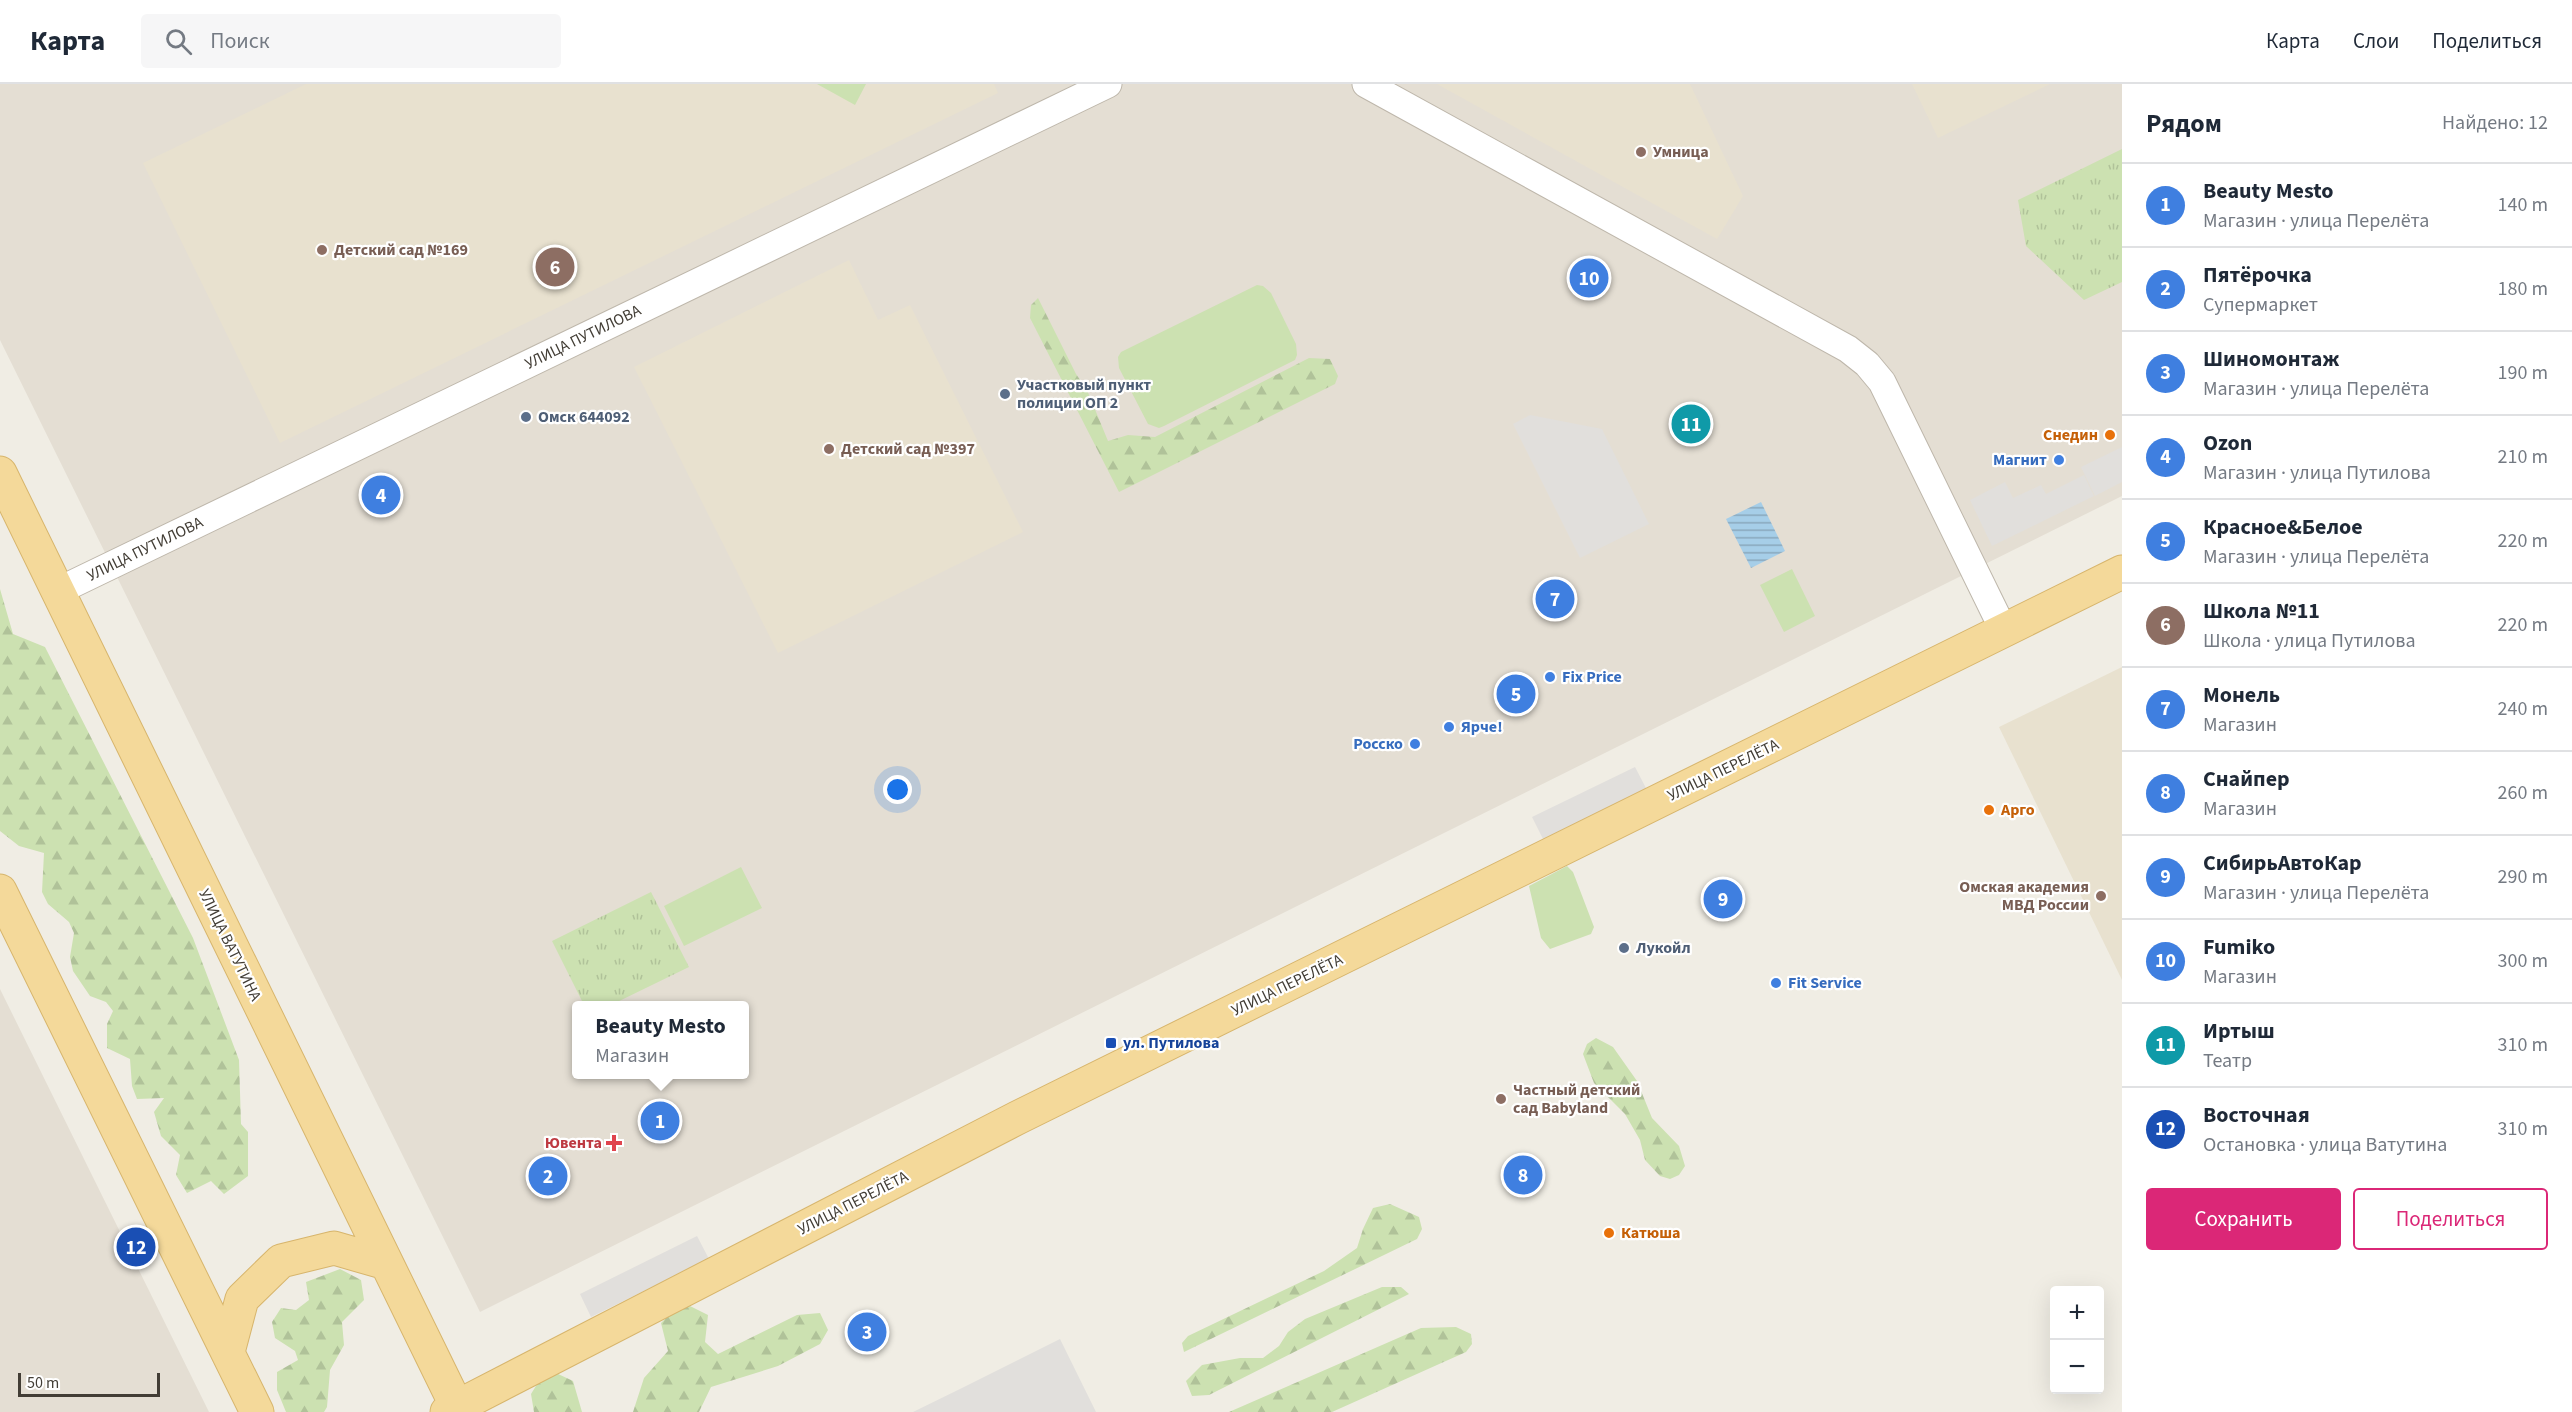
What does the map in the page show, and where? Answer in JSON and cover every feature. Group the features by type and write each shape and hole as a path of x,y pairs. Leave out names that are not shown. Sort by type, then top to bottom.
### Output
{"main road":[{"name":"УЛИЦА ВАТУТИНА","path":"0,473 386,1263 452,1410"},
{"name":"УЛИЦА ПЕРЕЛЁТА","path":"452,1410 1017,1118 2122,572"},
{"path":"0,891 257,1412"},
{"path":"228,1352 242,1299 281,1261 334,1248 386,1263"}],"street":[{"name":"УЛИЦА ПУТИЛОВА","path":"58,591 1108,84"},
{"path":"1366,84 1838,344 1867,364 1882,382 2004,631"}],"shaded area":[{"path":"0,84 2122,84 2122,496 480,1312 0,340"},
{"path":"306,84 994,84 998,93 280,443 143,163"},
{"name":"Умница","path":"1437,84 1690,84 1743,196 1717,239"},
{"path":"1912,84 2050,84 1938,138"},
{"name":"Детский сад №397","path":"849,260 878,320 910,305 1023,532 778,653 634,367"},
{"path":"1530,415 1602,429 1649,524 1580,558 1513,424"},
{"path":"2122,447 2122,482 2095,496 2081,467"},
{"path":"2084,475 2094,496 1992,546 1970,500 2005,482 2013,498 2041,485 2046,494"},
{"name":"Омская академия МВД России","path":"2122,667 2122,980 1999,727"},
{"path":"1635,767 1647,790 1544,841 1532,817"},
{"path":"0,989 209,1412 0,1412"},
{"path":"697,1236 709,1259 591,1317 580,1294"},
{"path":"1060,1339 1096,1412 913,1412 962,1388"}],"green space":[{"path":"817,84 866,84 855,105"},
{"path":"2122,149 2122,282 2084,300 2026,246 2018,200"},
{"path":"1257,285 1263,286 1271,293 1296,344 1295,360 1164,426 1159,428 1148,424 1119,368 1118,357 1121,352"},
{"path":"1038,298 1076,374 1087,390 1108,441 1128,435 1155,437 1309,358 1330,359 1338,376 1335,384 1119,492 1030,318 1031,305"},
{"path":"1792,569 1815,616 1784,632 1760,585"},
{"path":"0,589 13,634 45,647 193,938 239,1060 241,1124 248,1132 248,1176 224,1194 211,1181 187,1193 176,1175 180,1155 161,1136 154,1112 164,1098 137,1099 132,1086 130,1059 107,1048 107,1024 113,1011 106,1002 90,996 73,971 70,957 74,933 69,922 48,904 42,892 44,853 19,846 0,831"},
{"path":"1567,866 1573,872 1594,927 1591,934 1550,949 1541,938 1529,886"},
{"path":"741,867 762,908 684,946 664,906"},
{"path":"651,892 689,967 619,1001 582,1001 552,941"},
{"path":"1596,1038 1613,1047 1637,1081 1652,1118 1679,1146 1685,1166 1679,1175 1670,1179 1660,1176 1645,1160 1640,1140 1625,1114 1594,1083 1583,1054 1587,1044"},
{"path":"1390,1204 1419,1217 1422,1229 1417,1239 1184,1352 1182,1343 1188,1336 1324,1271 1357,1248 1373,1208"},
{"path":"340,1269 361,1280 364,1300 342,1322 344,1345 330,1370 327,1407 324,1412 286,1412 277,1390 277,1372 298,1360 295,1351 275,1338 272,1322 281,1308 296,1310 309,1300 306,1282"},
{"path":"1382,1287 1401,1287 1409,1294 1209,1395 1192,1396 1186,1381 1202,1365 1240,1358 1263,1358 1279,1346 1288,1332 1305,1319"},
{"path":"690,1306 708,1315 705,1342 718,1354 797,1315 820,1313 828,1330 820,1344 778,1366 711,1387 699,1412 633,1412 644,1378 668,1351 661,1323 673,1311"},
{"path":"1456,1327 1471,1334 1472,1344 1466,1352 1332,1412 1229,1412 1421,1328"},
{"path":"556,1373 573,1381 582,1412 534,1412 531,1394 539,1381"}],"water":[{"path":"1761,502 1785,551 1751,568 1726,519"}],"place":[{"name":"Умница","path":"1641,152"},
{"name":"Детский сад №169","path":"322,250"},
{"name":"Школа №11","path":"555,267"},
{"name":"Fumiko","path":"1589,278"},
{"name":"Участковый пункт полиции ОП 2","path":"1005,394"},
{"name":"Омск 644092","path":"526,417"},
{"name":"Иртыш","path":"1691,424"},
{"name":"Снедин","path":"2110,435"},
{"name":"Детский сад №397","path":"829,449"},
{"name":"Магнит","path":"2059,460"},
{"name":"Ozon","path":"381,495"},
{"name":"Монель","path":"1555,599"},
{"name":"Fix Price","path":"1550,677"},
{"name":"Красное&Белое","path":"1516,694"},
{"name":"Ярче!","path":"1449,727"},
{"name":"Росско","path":"1415,744"},
{"name":"Арго","path":"1989,810"},
{"name":"Омская академия МВД России","path":"2101,896"},
{"name":"СибирьАвтоКар","path":"1723,899"},
{"name":"Лукойл","path":"1624,948"},
{"name":"Fit Service","path":"1776,983"},
{"name":"ул. Путилова","path":"1111,1043"},
{"name":"Частный детский сад Babyland","path":"1501,1099"},
{"name":"Beauty Mesto","path":"660,1121"},
{"name":"Ювента","path":"614,1143"},
{"name":"Снайпер","path":"1523,1175"},
{"name":"Пятёрочка","path":"548,1176"},
{"name":"Катюша","path":"1609,1233"},
{"name":"Восточная","path":"136,1247"},
{"name":"Шиномонтаж","path":"867,1332"}]}
